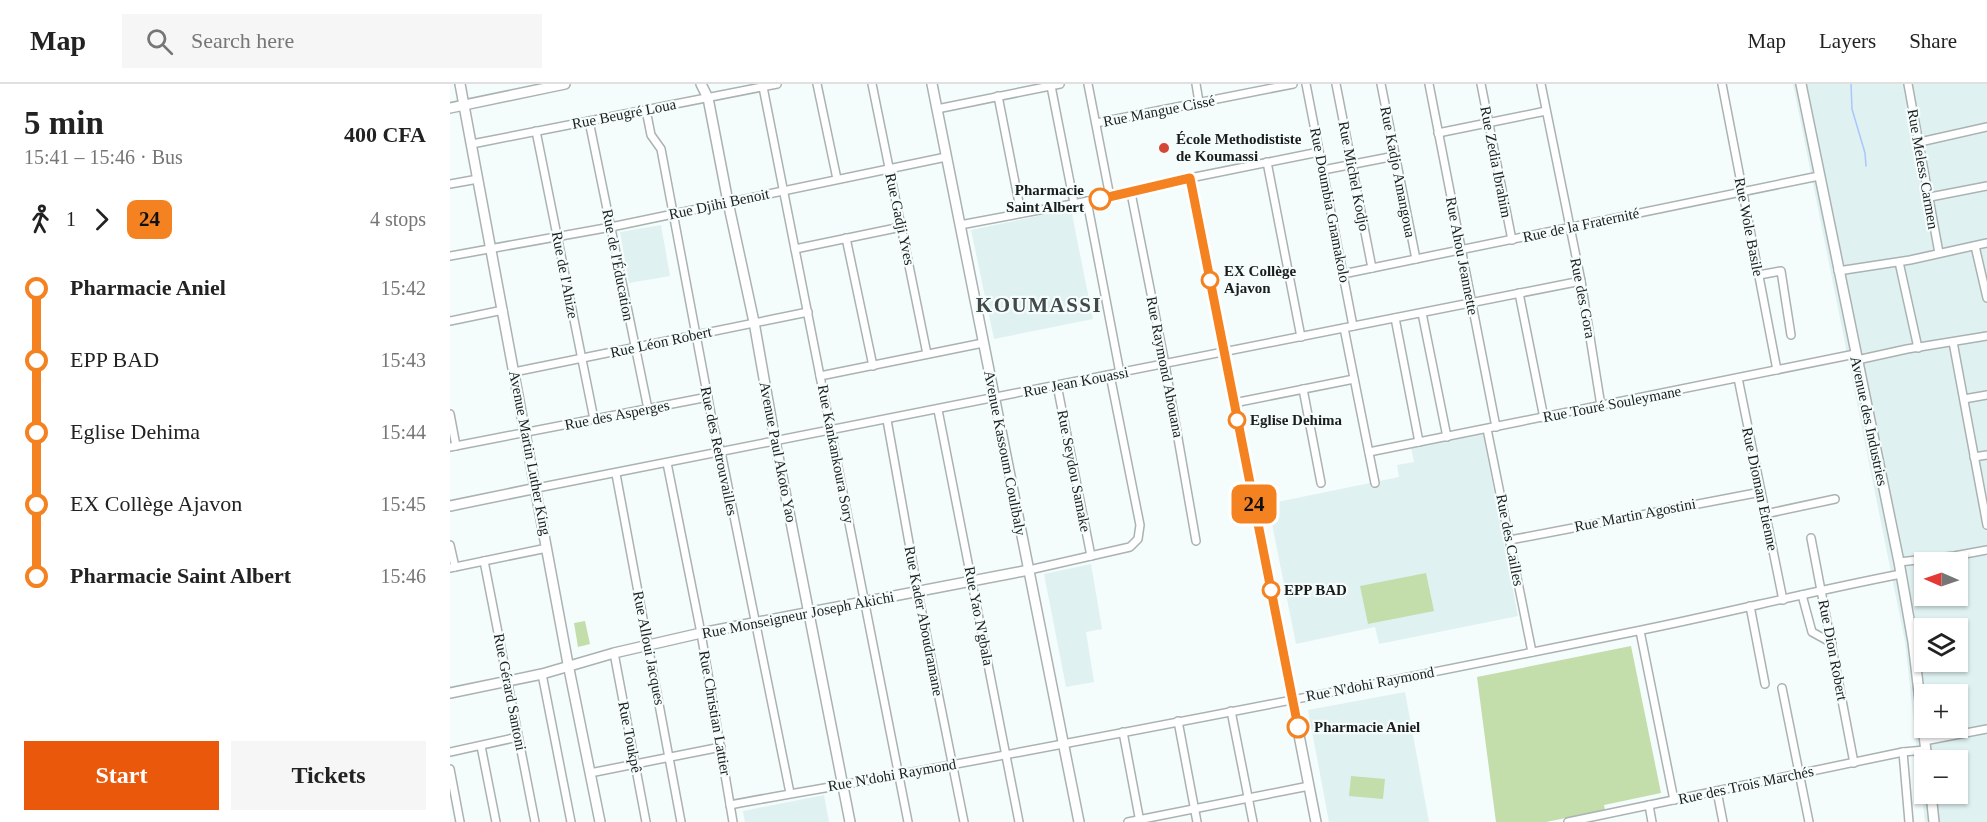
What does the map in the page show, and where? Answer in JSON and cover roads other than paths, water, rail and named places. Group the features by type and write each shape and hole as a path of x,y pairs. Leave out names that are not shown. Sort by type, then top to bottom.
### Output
{"street":[{"name":"Avenue Martin Luther King","path":"460,84 600,822"},
{"path":"450,108 565,84"},
{"name":"Avenue Paul Akoto Yao","path":"701,84 708,98 754,322 850,822"},
{"name":"Rue Beugré Loua","path":"472,144 777,84"},
{"path":"817,84 837,179"},
{"name":"Rue Gadji Yves","path":"872,84 927,354"},
{"name":"Avenue Kassoum Coulibaly","path":"932,84 1079,822"},
{"path":"937,109 1060,84"},
{"path":"1088,84 1110,197"},
{"path":"1196,84 1199,102"},
{"name":"Rue Mangue Cissé","path":"1096,123 1293,84"},
{"name":"Rue Doumbia Gnamakolo","path":"1306,84 1353,326"},
{"name":"Rue Michel Kodjo","path":"1336,84 1372,268"},
{"name":"Rue Kadjo Amangoua","path":"1381,84 1416,259"},
{"name":"Rue Ahou Jeannette","path":"1429,84 1496,427"},
{"name":"Rue Zedia Ibrahim","path":"1481,84 1512,240"},
{"name":"Rue des Gora","path":"1540,84 1581,281 1601,406"},
{"name":"Rue Wole Basile","path":"1722,84 1778,370"},
{"name":"Avenue des Industries","path":"1801,84 1899,562 1913,642 1926,750"},
{"path":"1908,85 1919,84"},
{"name":"Rue Meless Carmen","path":"1908,85 1939,253"},
{"path":"1051,86 1074,203"},
{"name":"Rue Kankankoura Sory","path":"764,87 908,822"},
{"path":"998,96 1021,213"},
{"name":"Rue des Retrouvailles","path":"646,110 651,135 660,149 695,336 721,452 790,793"},
{"path":"1438,133 1546,111"},
{"name":"Rue de l'Éducation","path":"589,121 648,409"},
{"path":"1920,142 1987,127"},
{"name":"Rue de l'Ahize","path":"536,131 594,419"},
{"path":"960,225 1131,193 1190,178 1319,152"},
{"path":"1323,170 1395,156"},
{"name":"Rue Djihi Benoit","path":"450,256 611,227 946,157"},
{"path":"1267,162 1301,337"},
{"name":"Rue de la Fraternité","path":"1343,274 1819,176"},
{"path":"1190,178 1316,822"},
{"path":"450,184 478,179"},
{"path":"1930,197 1987,186"},
{"name":"Rue Raymond Ahouana","path":"1131,193 1165,364 1196,541"},
{"path":"1087,201 1120,373"},
{"path":"795,249 901,227"},
{"path":"846,238 873,366"},
{"path":"1838,271 1899,262 1987,243"},
{"path":"1975,246 1987,298"},
{"path":"1899,262 1918,348"},
{"path":"1759,275 1781,271 1791,335"},
{"name":"Rue Jean Kouassi","path":"537,488 1581,281"},
{"path":"1519,293 1544,418"},
{"path":"450,321 502,310"},
{"name":"Rue Léon Robert","path":"514,372 808,312"},
{"path":"1422,313 1447,437"},
{"path":"1395,318 1419,442"},
{"path":"1344,328 1374,483"},
{"name":"Rue Touré Souleymane","path":"1369,452 1778,370 1987,336"},
{"path":"1953,342 1987,525"},
{"path":"820,376 983,343"},
{"name":"Rue Monseigneur Joseph Akichi","path":"450,693 542,675 614,652 701,633 973,582 1130,547 1138,539 1140,525 1110,375"},
{"name":"Rue Dioman Etienne","path":"1738,378 1783,600"},
{"path":"1234,403 1354,379"},
{"name":"Rue Seydou Samake","path":"1057,386 1091,556"},
{"path":"1303,389 1321,483"},
{"path":"1964,399 1987,395"},
{"name":"Rue des Asperges","path":"453,446 708,397"},
{"name":"Rue Yao N'gbala","path":"938,410 1019,822"},
{"path":"450,414 453,446"},
{"name":"Rue Kader Aboudramane","path":"887,420 918,593 964,822"},
{"name":"Rue des Cailles","path":"1487,429 1532,652"},
{"path":"1974,458 1987,455"},
{"name":"Rue Christian Lattier","path":"667,463 701,633 733,822"},
{"name":"Rue Alloui Jacques","path":"616,474 681,822"},
{"path":"450,506 537,488"},
{"name":"Rue Martin Agostini","path":"1510,540 1761,492"},
{"path":"1765,514 1835,500"},
{"name":"Rue Dion Robert","path":"1811,538 1854,763"},
{"path":"450,545 452,568 548,548"},
{"path":"1899,562 1987,550"},
{"name":"Rue Gérard Santoni","path":"484,561 535,822"},
{"name":"Rue N'dohi Raymond","path":"730,805 1178,722 1640,631 1783,600 1821,589 1901,574"},
{"path":"1802,595 1812,632 1832,643"},
{"path":"1750,606 1765,684"},
{"path":"1640,631 1674,800"},
{"name":"Rue Toukpê","path":"614,652 646,822"},
{"path":"542,675 571,822"},
{"path":"1782,688 1809,822"},
{"path":"1231,711 1253,822"},
{"path":"1178,722 1197,822"},
{"name":"Rue des Trois Marchés","path":"1568,822 1597,819 1649,805 1854,763 1987,729"},
{"path":"1123,732 1140,821"},
{"path":"450,752 518,737"},
{"path":"481,746 496,822"},
{"path":"590,773 721,747"},
{"path":"1903,752 1910,822"},
{"path":"450,769 460,822"},
{"path":"1128,822 1309,786"},
{"path":"1717,791 1723,822"},
{"path":"1932,804 1934,822"},
{"path":"1649,805 1652,822"}],"waterway":[{"path":"1851,84 1852,109 1865,153 1866,166"}],"place":[{"name":"École Methodististe de Koumassi","path":"1164,148"},
{"name":"Pharmacie Saint Albert","path":"1100,199"},
{"name":"EX Collège Ajavon","path":"1210,280"},
{"name":"Eglise Dehima","path":"1237,420"},
{"name":"EPP BAD","path":"1271,590"},
{"name":"Pharmacie Aniel","path":"1298,727"}],"district":[{"name":"KOUMASSI","path":"1039,305"}]}
